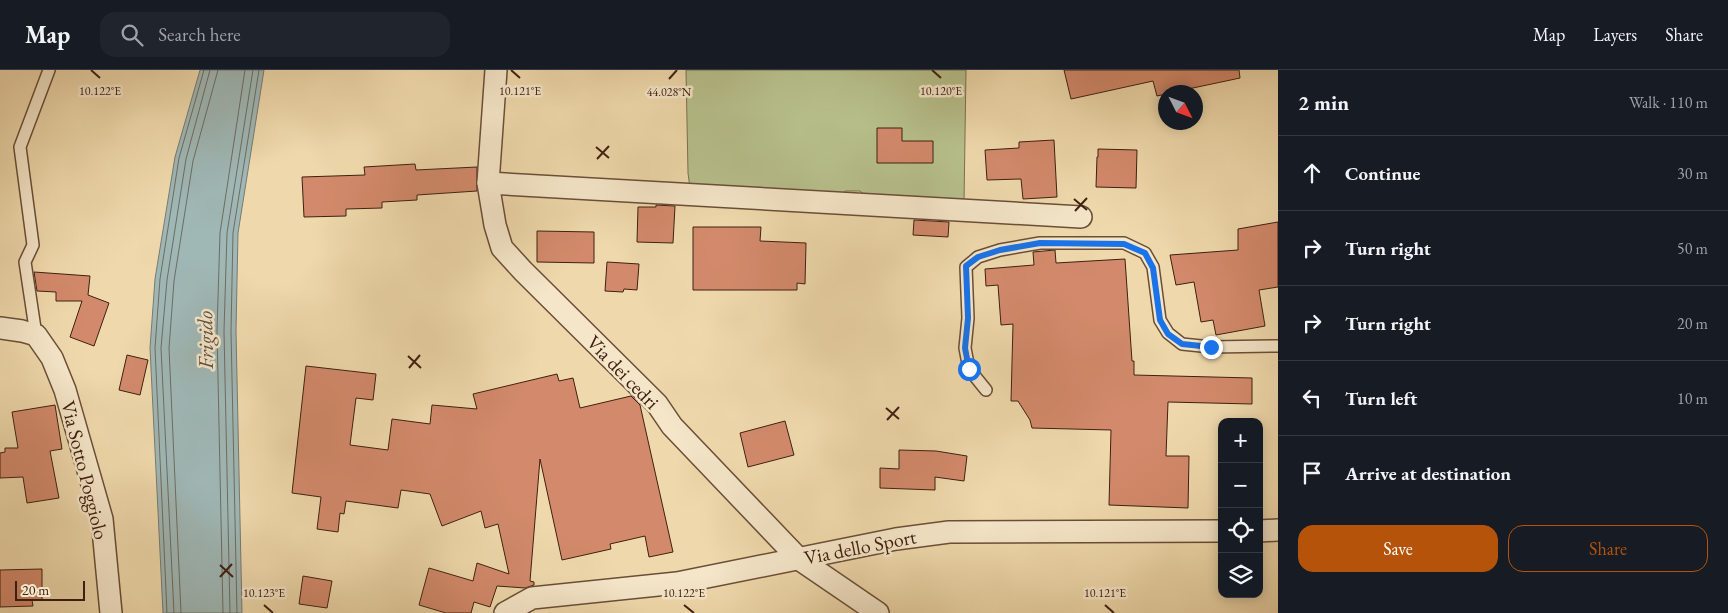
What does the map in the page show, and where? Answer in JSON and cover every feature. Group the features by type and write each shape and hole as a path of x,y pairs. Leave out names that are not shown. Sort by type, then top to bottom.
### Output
{"street":[{"name":"Via dei cedri","path":"496,70 488,182 495,225 502,248 657,404 672,426 799,559 878,613"},
{"path":"488,182 1081,216"},
{"path":"0,328 36,335"},
{"name":"Via Sotto Poggiolo","path":"36,335 52,358 65,390 102,519 112,613"},
{"path":"1263,530 1278,530"},
{"name":"Via dello Sport","path":"505,613 532,598 677,583 896,539 949,532 1218,531"}],"lane":[{"name":"Via Sotto Poggiolo","path":"36,335 25,262 33,244 20,147 49,70"},
{"path":"986,390 969,369 965,348 968,318 966,266 978,257 1000,250 1040,243 1124,244 1145,253 1153,268 1160,320 1168,334 1182,344 1211,347 1278,346"}],"green space":[{"path":"686,70 966,70 964,202 867,197 860,191 845,191 841,196 690,188"}],"water":[{"name":"Frigido","path":"200,70 264,70 238,233 236,331 242,613 163,613 150,348 155,279 175,157"}],"building":[{"path":"1064,70 1239,70 1240,78 1203,86 1158,85 1157,96 1153,81 1071,99"},
{"path":"877,128 902,128 902,141 933,141 933,163 877,163"},
{"path":"1054,140 1057,197 1023,199 1021,179 987,180 985,150 1019,148 1019,142"},
{"path":"1098,149 1137,150 1136,188 1096,187"},
{"path":"415,164 416,170 477,167 477,191 417,195 417,200 382,202 382,208 346,209 346,216 304,217 302,177 365,175 364,167"},
{"path":"656,205 675,206 673,243 637,242 638,207 656,207"},
{"path":"914,220 949,222 948,237 913,235"},
{"path":"1278,222 1278,287 1259,290 1265,326 1216,335 1213,320 1201,322 1194,282 1176,285 1170,255 1238,250 1238,229"},
{"path":"693,227 761,227 760,241 806,243 805,284 797,283 797,290 693,290"},
{"path":"537,231 594,232 594,263 537,262"},
{"path":"1055,250 1056,263 1125,259 1134,375 1252,378 1252,404 1168,402 1166,456 1189,456 1188,508 1109,505 1111,430 1032,428 1030,420 1018,401 1011,401 1013,324 1001,325 998,285 986,286 985,269 1034,265 1033,252"},
{"path":"607,262 639,264 637,290 624,289 623,292 605,291"},
{"path":"34,272 90,276 88,295 109,303 94,346 70,337 82,301 56,301 56,292 37,291"},
{"path":"127,355 148,360 140,395 119,390"},
{"path":"306,366 376,374 373,400 356,398 350,445 388,450 392,419 430,424 432,405 477,409 473,394 557,374 559,381 573,378 580,408 631,396 640,405 673,552 649,557 645,536 610,544 611,549 562,560 540,459 530,581 534,582 534,585 525,588 497,586 490,607 474,602 471,613 446,613 419,605 429,568 473,581 477,563 509,574 498,524 485,528 481,511 442,526 430,494 401,490 398,508 346,501 344,514 340,513 338,532 317,529 321,497 292,493"},
{"path":"55,405 62,449 50,451 59,498 27,503 23,477 0,478 0,453 5,452 5,448 18,448 12,412"},
{"path":"785,421 794,455 748,467 740,433"},
{"path":"899,450 936,451 967,456 964,481 935,477 935,490 880,488 880,468 899,469"},
{"path":"42,569 42,600 32,600 33,606 0,607 0,570"},
{"path":"303,576 332,581 327,608 299,604"}],"route":[{"path":"969,369 965,348 968,318 966,266 978,257 1000,250 1040,243 1124,244 1145,253 1153,268 1160,320 1168,334 1182,344 1211,347"}]}
